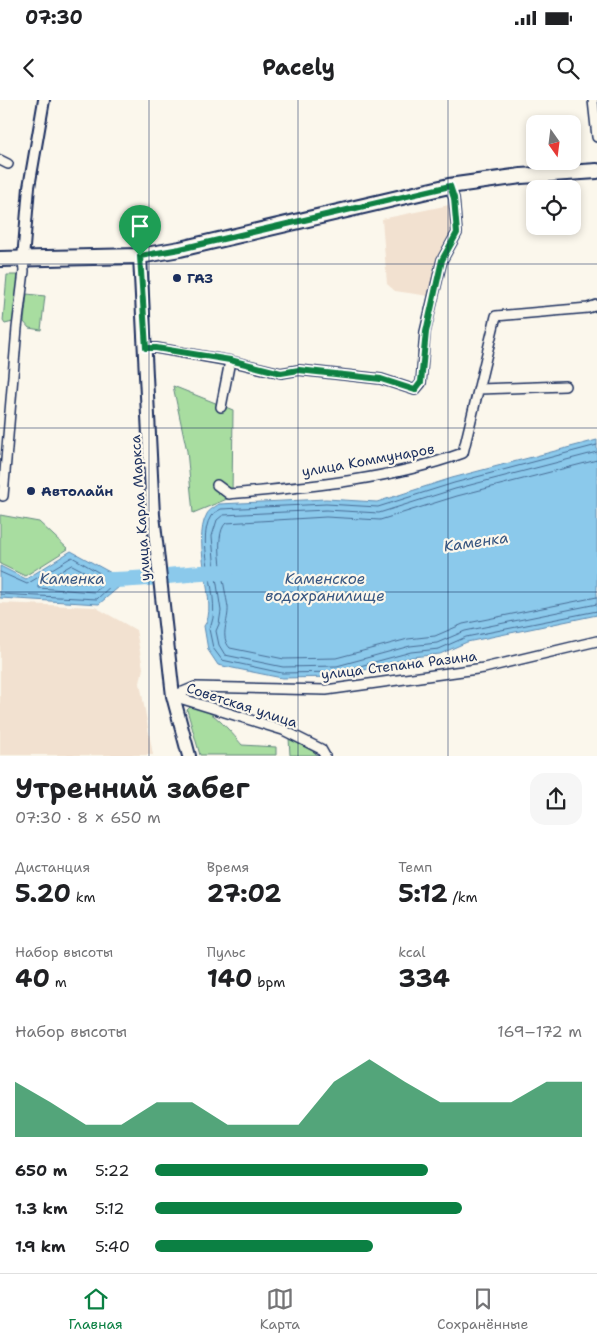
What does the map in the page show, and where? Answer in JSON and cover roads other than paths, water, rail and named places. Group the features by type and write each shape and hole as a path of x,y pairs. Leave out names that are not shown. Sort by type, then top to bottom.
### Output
{"main road":[{"path":"0,259 140,256 180,249 450,186 521,176 597,171"},
{"name":"улица Карла Маркса","path":"140,256 146,348 152,515 173,696 189,756"}],"street":[{"path":"3,496 15,346 24,271 23,259 29,187 44,100"},
{"path":"593,100 597,137"},
{"path":"146,348 230,360 281,373 299,370 381,379 415,390 421,382 426,332 442,260 457,233 454,198 450,186"},
{"name":"улица Коммунаров","path":"217,485 229,494 327,484 434,464 463,453 496,316 588,308 597,304"},
{"path":"221,407 230,360"},
{"path":"479,389 565,386"},
{"name":"улица Степана Разина","path":"173,696 195,687 326,690 484,668 597,641"},
{"name":"Советская улица","path":"173,696 283,730 321,749 326,756"}],"water":[{"name":"Каменское водохранилище","path":"597,440 597,615 467,642 440,654 412,657 338,677 282,678 218,665 208,650 204,626 208,617 209,605 203,557 203,526 208,513 219,504 326,499 377,502 452,478"},
{"name":"Каменка","path":"71,551 126,581 99,604 0,598 0,566 26,579"}],"waterway":[{"name":"Каменка","path":"103,580 226,572"}],"place":[{"name":"ГАЗ","path":"177,278"},
{"name":"Автолайн","path":"31,491"}]}
